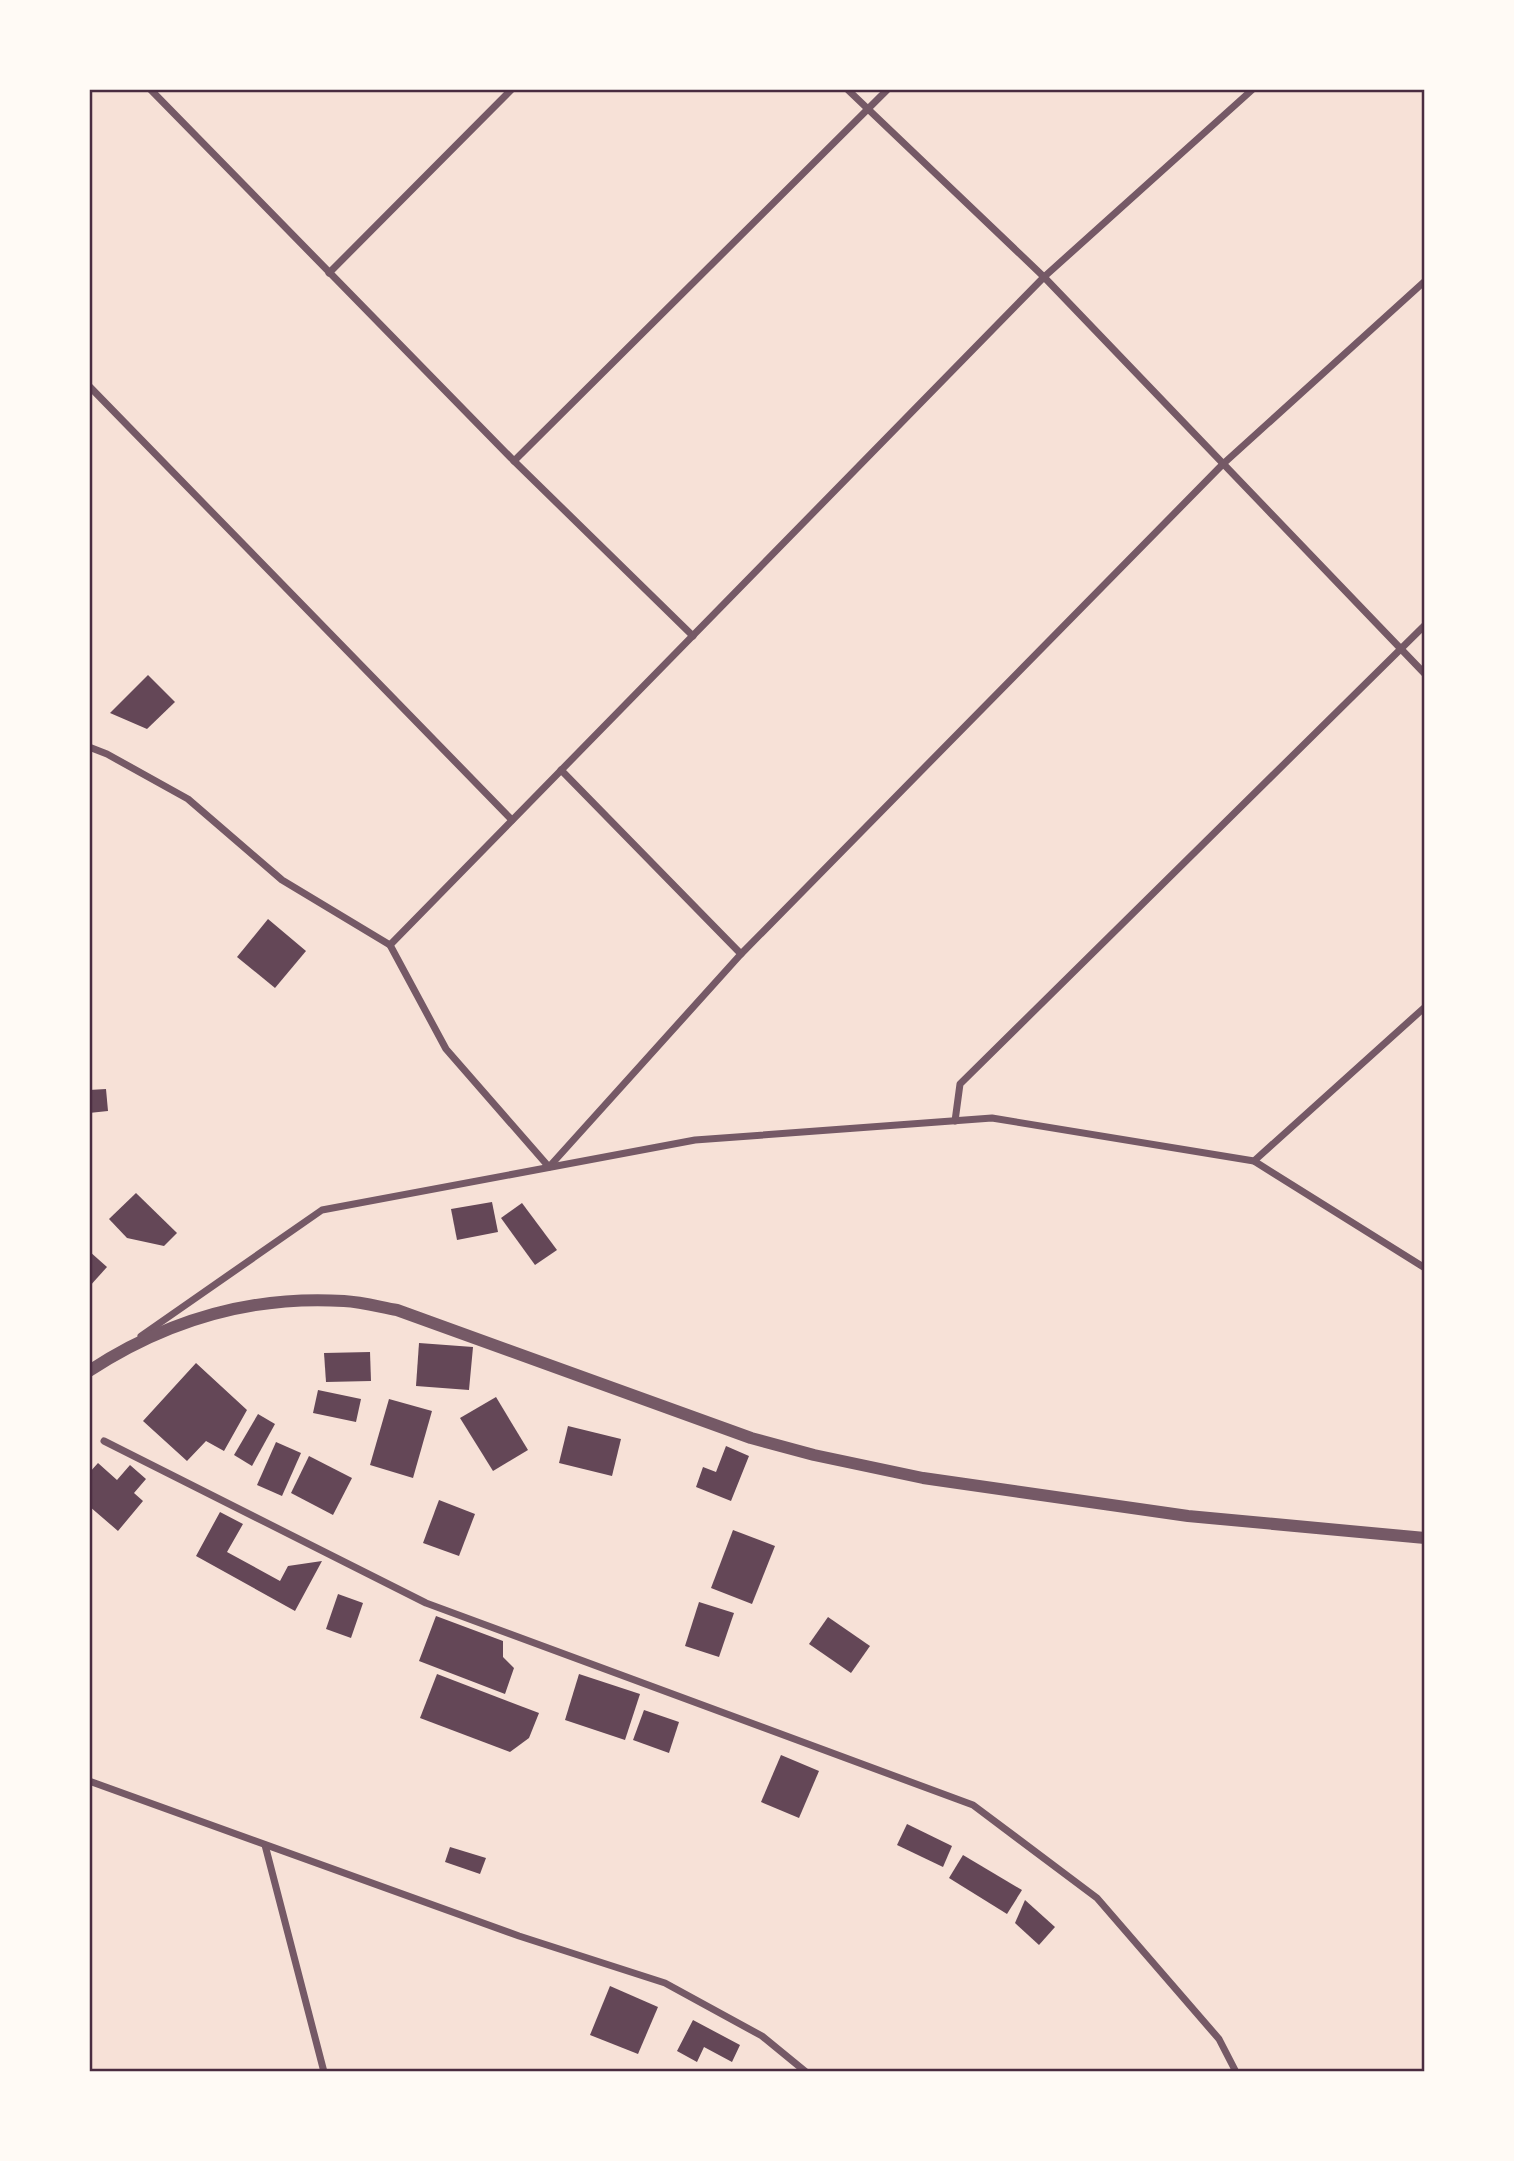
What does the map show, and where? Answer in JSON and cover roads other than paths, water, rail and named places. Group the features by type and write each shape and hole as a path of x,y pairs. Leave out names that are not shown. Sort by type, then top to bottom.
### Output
{"street":[{"path":"150,89 514,461 693,636"},
{"path":"329,273 512,89"},
{"path":"847,89 1044,277 1425,674"},
{"path":"514,461 888,89"},
{"path":"390,944 1044,277 1253,89"},
{"path":"549,1167 741,954 1223,464 1425,281"},
{"path":"89,386 512,820"},
{"path":"955,1121 960,1084 1399,647 1425,625"},
{"path":"89,747 107,754 188,799 282,880 390,944 446,1049 549,1167"},
{"path":"561,770 741,954"},
{"path":"1254,1161 1425,1007"},
{"path":"89,1371 322,1210 695,1140 992,1118 1254,1161 1425,1268"},
{"path":"117,1354 191,1320 243,1305 298,1300 347,1301 397,1310 751,1438 814,1455 923,1478 1188,1516 1425,1538"},
{"path":"104,1441 426,1604 973,1805 1097,1898 1219,2039 1236,2072"},
{"path":"89,1781 519,1936 665,1983 762,2036 806,2072"},
{"path":"265,1845 324,2072"}]}
